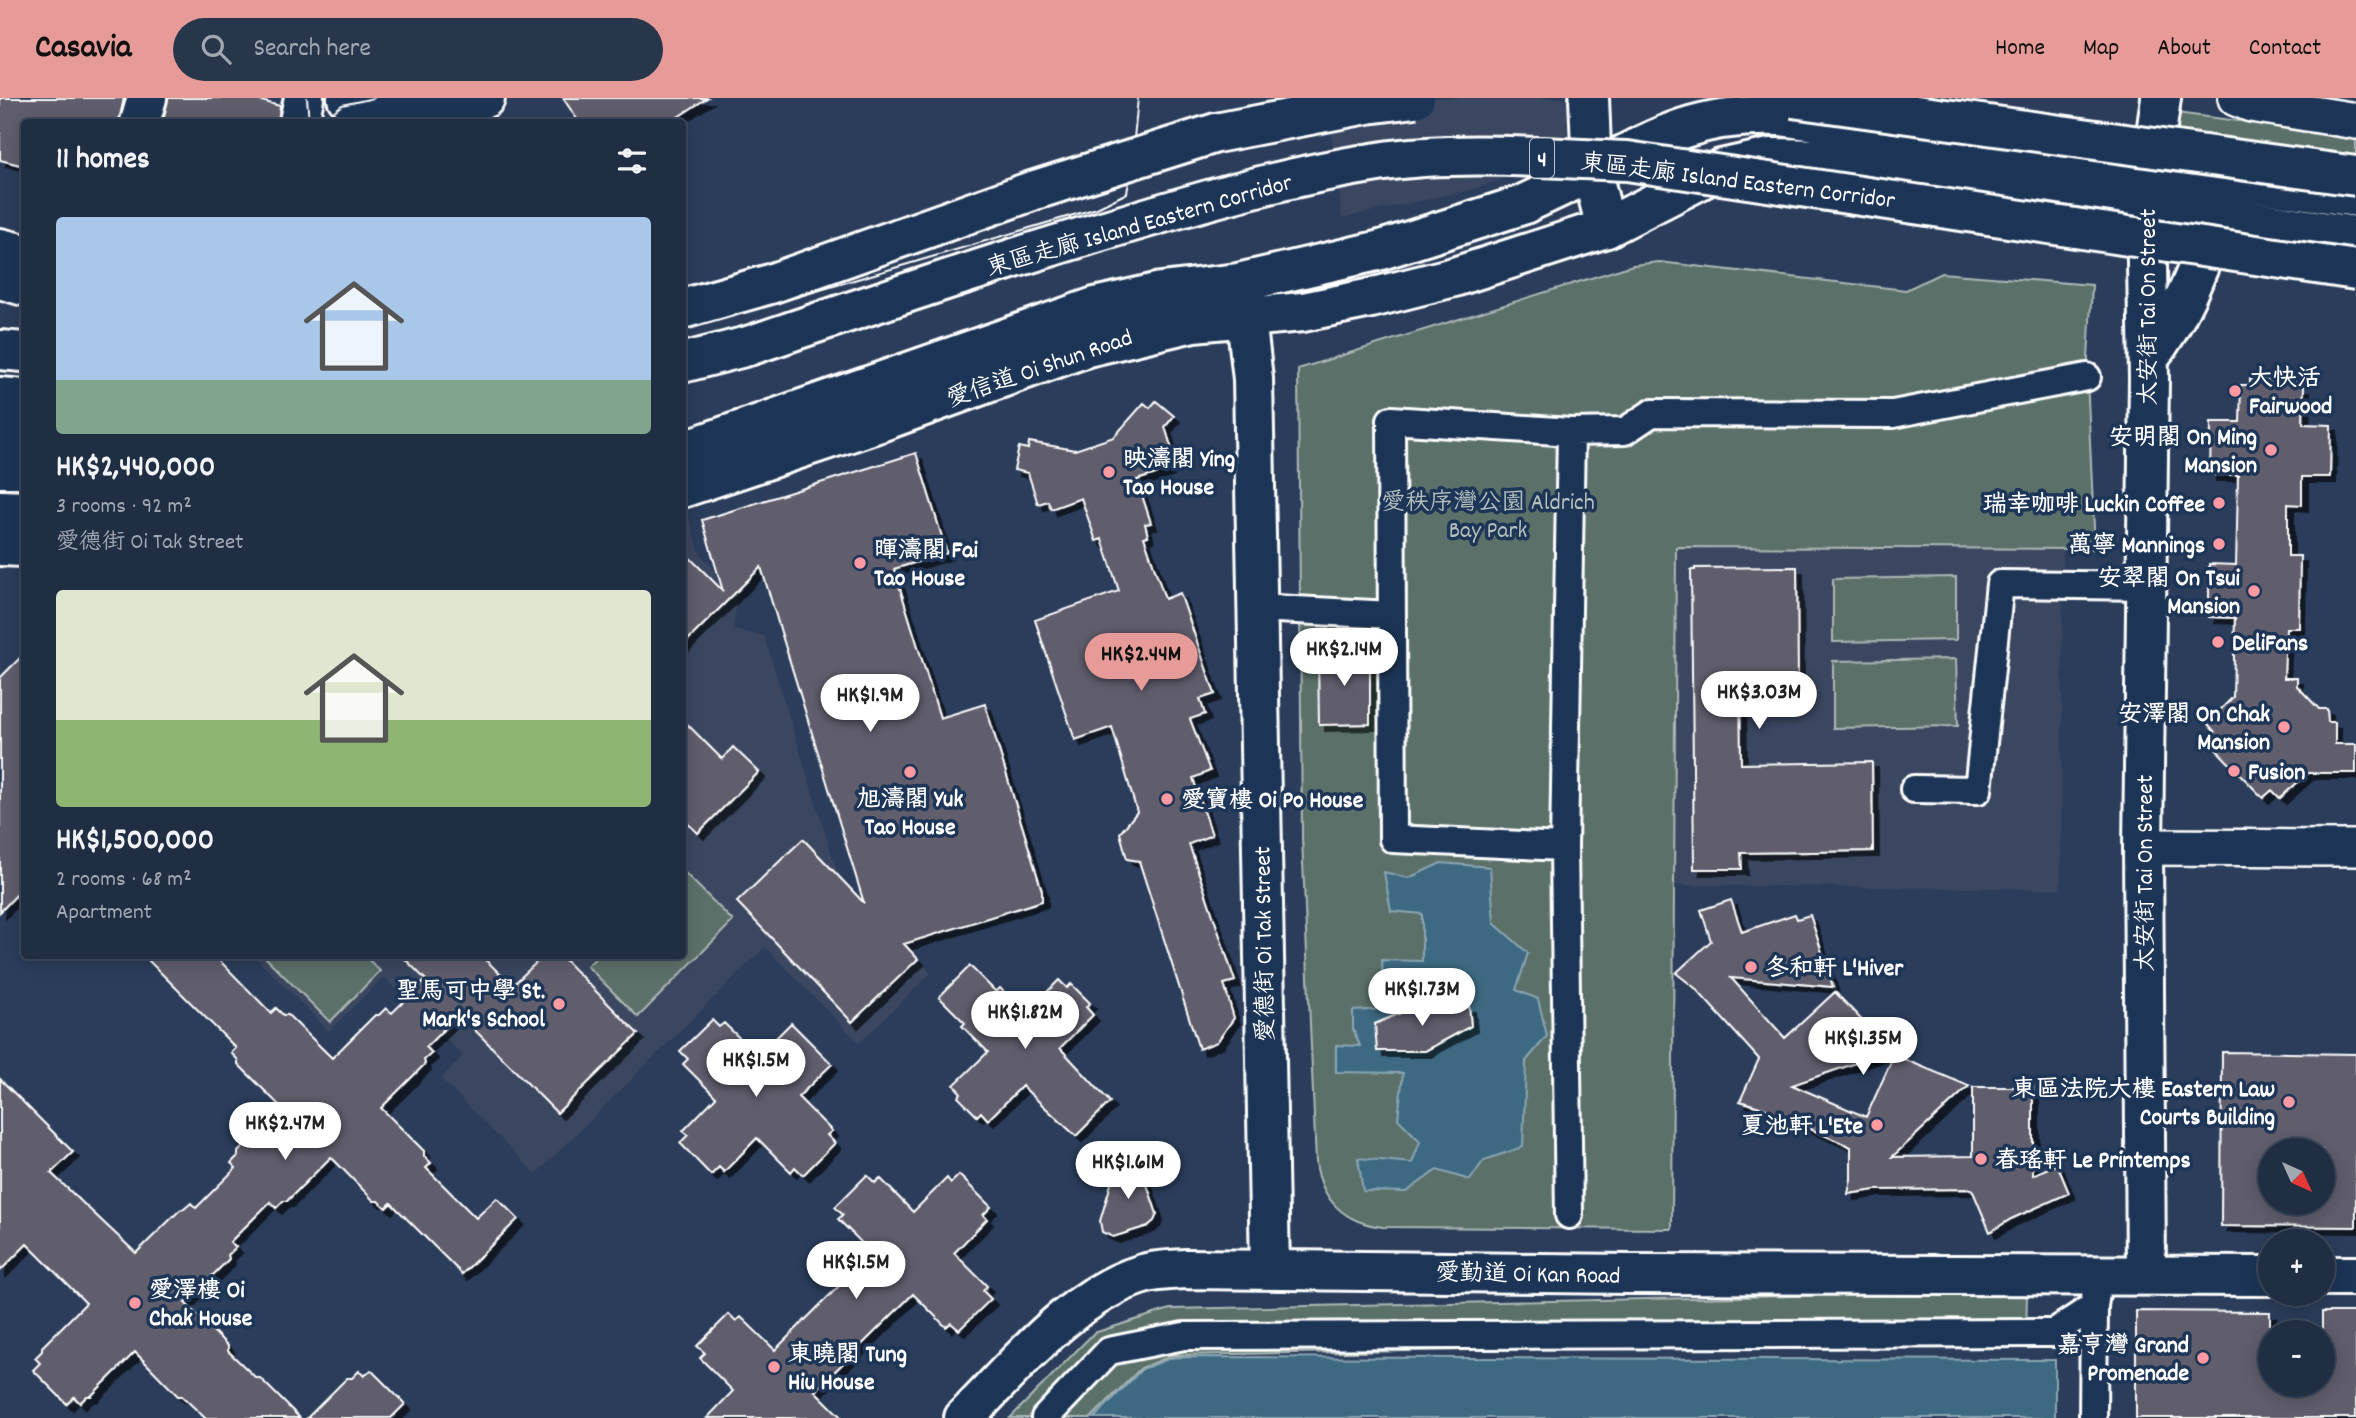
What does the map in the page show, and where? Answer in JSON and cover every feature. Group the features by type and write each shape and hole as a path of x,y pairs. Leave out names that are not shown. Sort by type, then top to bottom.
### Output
{"main road":[{"path":"141,119 147,98"},
{"path":"300,119 304,98"},
{"path":"347,98 374,104 419,108 444,107 485,98"},
{"path":"686,308 770,284 1032,191 1216,133 1367,104 1415,98"},
{"path":"1589,98 1592,172 1606,228"},
{"path":"1793,98 2356,176"},
{"name":"太安街 Tai On Street","path":"2146,1275 2143,847 2149,357 2146,206 2161,98"},
{"name":"愛信道 Oi Shun Road","path":"686,487 880,422 1087,347 1193,322 1356,257 1424,238 1546,195 1671,131 1698,122 1750,115 1780,116 2356,197"},
{"name":"東區走廊 Island Eastern Corridor","path":"686,362 748,346 1052,246 1238,191 1379,162 1428,158 1509,156 1627,161 2356,270"},
{"name":"愛信道 Oi Shun Road","path":"686,450 1096,307 1161,292 1242,301 1303,312 1454,277 1606,228 1721,169 1770,158 1830,159 2356,236"},
{"path":"2149,357 2167,335 2191,287 2219,215 2237,181"},
{"path":"0,248 21,253"},
{"path":"0,279 21,285"},
{"name":"愛德街 Oi Tak Street","path":"1242,301 1253,379 1270,1270"},
{"path":"0,350 21,352"},
{"path":"0,397 21,399"},
{"path":"0,430 21,431"},
{"path":"0,468 21,468"},
{"path":"0,510 21,511"},
{"path":"0,546 21,547"},
{"name":"愛勤道 Oi Kan Road","path":"964,1418 1056,1326 1083,1303 1111,1286 1145,1273 1186,1269 1631,1274 2097,1290 2146,1275"},
{"path":"2146,1275 2258,1276"},
{"path":"2335,1276 2356,1276"}],"street":[{"path":"2236,98 2271,108 2356,121"},
{"path":"1564,847 1393,839 1391,420 1571,432 1625,431 1652,414 1893,414 2087,377"},
{"path":"1569,1215 1564,847 1571,432"},
{"path":"1914,789 1978,790 2000,584 2146,586"},
{"path":"1257,608 1392,615"},
{"path":"2143,847 2356,848"},
{"path":"1045,1418 1109,1351 1184,1336 2053,1333 2097,1290"},
{"path":"2092,1418 2097,1290"}],"shaded area":[{"path":"1327,98 1567,98 1567,142 1549,163 1470,190 1342,218"},
{"path":"690,521 701,555 738,592 733,630 764,636 839,877 931,973 859,1043 765,947 536,1174 441,1079 463,1056 384,977 329,1031 257,959 686,959 686,522"},
{"path":"1676,546 2063,549 2061,889 1674,885"},
{"path":"1441,863 1490,867 1494,923 1528,953 1516,990 1538,999 1547,1036 1526,1061 1523,1147 1484,1160 1470,1180 1437,1170 1406,1192 1363,1191 1358,1158 1412,1163 1420,1141 1398,1119 1403,1073 1336,1072 1336,1045 1360,1046 1353,1029 1353,1011 1384,1009 1382,960 1422,961 1422,914 1391,911 1384,872 1409,878","holes":["1435,1004 1469,1006 1471,1026 1425,1051 1378,1051 1375,1024 1403,1012 1417,1011"]},
{"path":"1174,1357 2055,1360 2055,1418 1094,1418 1142,1369"}],"green space":[{"path":"2168,112 2356,136 2356,189 2160,161"},
{"name":"愛秩序灣公園 Aldrich Bay Park","path":"1659,262 1906,290 1941,273 2092,285 2087,377 2095,549 1676,547 1672,1229 1369,1225 1347,1215 1330,1199 1316,1163 1302,838 1298,369 1633,265"},
{"path":"1956,577 1956,640 1833,642 1833,579"},
{"path":"1956,659 1958,726 1833,728 1833,661"},
{"path":"686,874 733,921 638,1017 587,966 595,959 686,959"},
{"path":"267,959 368,959 380,971 330,1022"},
{"path":"2027,1291 2026,1341 1174,1355 1141,1368 1091,1418 1010,1418 1094,1333 1170,1309"}],"building":[{"path":"0,98 124,98 120,119 21,119 21,165 0,160"},
{"path":"168,98 250,98 280,106 278,119 164,119"},
{"path":"563,98 707,98 675,119 577,119"},
{"path":"2250,379 2295,380 2295,386 2304,386 2303,424 2331,425 2330,477 2302,477 2302,505 2288,504 2288,556 2300,556 2299,628 2286,628 2284,678 2297,678 2297,686 2319,709 2327,709 2328,722 2335,722 2335,744 2356,744 2356,773 2308,773 2280,798 2272,790 2263,798 2207,740 2215,732 2207,723 2233,697 2235,618 2209,617 2209,564 2236,565 2238,475 2210,475 2211,422 2240,422 2241,385 2250,385"},
{"path":"1156,401 1174,416 1165,427 1175,459 1165,462 1168,470 1137,480 1151,523 1145,524 1148,536 1144,537 1165,599 1180,593 1215,694 1200,699 1205,714 1190,719 1210,771 1193,778 1212,835 1189,844 1235,981 1224,984 1234,1018 1217,1042 1199,1049 1139,861 1127,859 1120,833 1137,812 1112,727 1075,740 1035,620 1119,591 1102,539 1096,541 1081,498 1051,509 1048,501 1038,504 1028,473 1014,470 1019,447 1028,449 1029,442 1075,450 1114,437 1144,403 1150,408"},
{"path":"916,453 947,553 894,569 940,718 985,704 1042,891 1042,901 904,944 918,959 852,1022 737,902 803,839 864,903 761,567 686,642 686,554 723,591 702,520"},
{"path":"1797,567 1798,683 1740,684 1741,764 1872,762 1873,851 1741,853 1742,869 1694,869 1691,570"},
{"path":"1318,651 1370,651 1370,724 1319,725"},
{"path":"21,657 21,890 0,912 0,678"},
{"path":"686,723 722,759 733,747 759,772 698,833 686,822"},
{"path":"1731,900 1742,932 1795,914 1797,919 1810,915 1833,987 1731,978 1785,1038 1835,992 1891,1051 1792,1085 1866,1117 1894,1055 1969,1086 1892,1157 1973,1156 1973,1087 2033,1087 2033,1175 2057,1164 2069,1193 2011,1219 1990,1232 1972,1189 1875,1190 1848,1194 1851,1147 1763,1108 1740,1101 1759,1059 1695,988 1676,973 1711,941 1701,910"},
{"path":"147,959 218,959 271,1013 276,1008 283,1015 288,1015 332,1058 375,1015 379,1015 386,1008 392,1013 426,980 405,959 485,959 512,986 540,959 564,959 638,1034 557,1113 459,1014 426,1047 432,1053 424,1060 425,1064 381,1108 424,1151 424,1156 431,1163 426,1168 476,1218 497,1198 518,1219 462,1274 391,1203 386,1208 374,1201 331,1157 287,1201 283,1201 276,1208 270,1202 230,1242 236,1247 228,1255 229,1259 185,1303 228,1346 228,1351 300,1418 205,1418 182,1396 178,1396 135,1352 91,1396 87,1396 80,1403 74,1397 67,1404 33,1370 40,1363 35,1358 42,1351 42,1347 86,1303 27,1244 0,1271 0,1079 73,1152 51,1173 136,1253 180,1210 191,1203 196,1208 236,1168 231,1163 238,1156 238,1152 282,1108 238,1064 238,1060 231,1053 236,1048"},
{"path":"970,966 996,992 1000,988 1025,1014 1059,980 1067,988 1071,984 1090,1003 1086,1007 1093,1015 1060,1048 1110,1102 1076,1136 1022,1086 988,1120 981,1112 977,1116 958,1097 961,1093 954,1085 988,1052 962,1026 965,1023 939,997"},
{"path":"1435,1004 1469,1006 1471,1026 1425,1051 1377,1051 1375,1024 1403,1012 1417,1011"},
{"path":"712,1020 719,1027 724,1023 758,1056 791,1023 832,1064 798,1097 832,1131 827,1135 835,1143 803,1175 795,1167 791,1172 757,1138 724,1172 719,1167 711,1175 680,1143 688,1135 683,1131 716,1097 683,1064 688,1059 680,1051"},
{"name":"東區法院大樓 Eastern Law Courts Building","path":"2222,1052 2356,1054 2356,1227 2221,1226"},
{"path":"1123,1157 1138,1158 1157,1214 1148,1226 1113,1237 1102,1232 1100,1221 1116,1167"},
{"path":"867,1175 875,1183 880,1178 913,1212 947,1178 951,1183 959,1175 991,1207 983,1215 987,1219 954,1253 987,1286 983,1291 991,1299 959,1330 951,1323 946,1327 913,1294 815,1391 842,1418 707,1418 733,1391 700,1358 705,1353 697,1346 729,1314 736,1321 741,1317 775,1350 872,1253 838,1219 843,1215 835,1207"},
{"name":"嘉亨灣 Grand Promenade","path":"2136,1311 2270,1312 2270,1320 2258,1320 2258,1397 2335,1397 2335,1320 2322,1320 2322,1312 2356,1312 2356,1418 2136,1418"},
{"path":"371,1370 405,1404 391,1418 307,1418 347,1378 352,1378 359,1371 364,1376"}],"tram line":[{"path":"307,98 309,119"},
{"path":"324,119 342,105 374,98"},
{"path":"686,330 1097,208 1127,193 1138,98"}],"place":[{"name":"大快活 Fairwood","path":"2235,391"},
{"name":"安明閣 On Ming Mansion","path":"2271,450"},
{"name":"映濤閣 Ying Tao House","path":"1109,472"},
{"name":"瑞幸咖啡 Luckin Coffee","path":"2219,503"},
{"name":"萬寧 Mannings","path":"2219,544"},
{"name":"暉濤閣 Fai Tao House","path":"860,563"},
{"name":"安翠閣 On Tsui Mansion","path":"2254,591"},
{"name":"DeliFans","path":"2218,642"},
{"name":"安澤閣 On Chak Mansion","path":"2284,727"},
{"name":"Fusion","path":"2234,771"},
{"name":"旭濤閣 Yuk Tao House","path":"910,772"},
{"name":"愛寶樓 Oi Po House","path":"1167,799"},
{"name":"冬和軒 L'Hiver","path":"1751,967"},
{"name":"聖馬可中學 St. Mark's School","path":"559,1004"},
{"name":"東區法院大樓 Eastern Law Courts Building","path":"2289,1102"},
{"name":"夏池軒 L'Ete","path":"1877,1125"},
{"name":"春瑤軒 Le Printemps","path":"1981,1159"},
{"name":"愛澤樓 Oi Chak House","path":"135,1303"},
{"name":"嘉亨灣 Grand Promenade","path":"2203,1358"},
{"name":"東曉閣 Tung Hiu House","path":"774,1367"}]}
